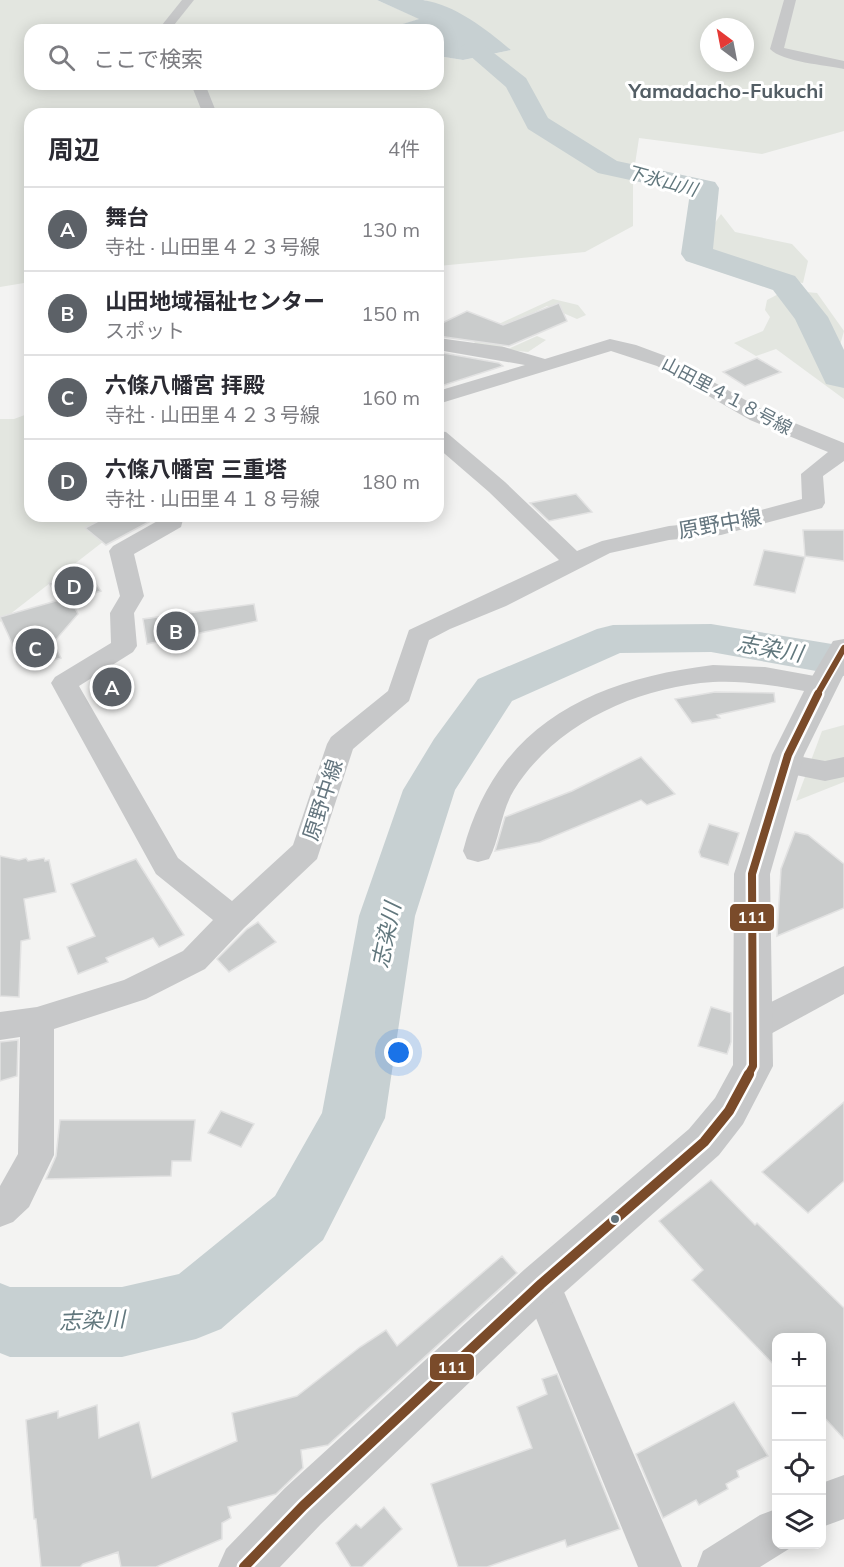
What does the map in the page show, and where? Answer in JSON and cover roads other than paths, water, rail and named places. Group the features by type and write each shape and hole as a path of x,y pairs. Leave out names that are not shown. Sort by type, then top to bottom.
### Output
{"street":[{"path":"167,24 184,8 188,0"},
{"path":"790,0 777,49 783,53 844,65"},
{"path":"198,90 209,108"},
{"name":"山田里４１８号線","path":"444,396 610,345 628,347 674,364 746,410 815,441 844,451"},
{"path":"444,346 459,350 518,355 542,365"},
{"path":"444,442 497,487 573,561"},
{"name":"原野中線","path":"0,1026 37,1021 134,990 194,960 233,919 306,851 341,744 400,694 418,636 441,623 497,601 602,548 669,533 721,528 814,503 812,474 844,451"},
{"path":"173,522 121,551 132,596 122,613 124,646 64,683 167,866 233,919"},
{"path":"244,1567 303,1506 541,1284 704,1142 729,1111 753,1066 752,874 786,764 822,685 844,648"},
{"path":"478,851 488,811 504,782 531,750 558,727 589,707 655,683 700,676 743,673 822,685"},
{"path":"786,764 825,771 844,767"},
{"path":"753,1027 844,979"},
{"path":"8,1203 36,1155 37,1021"},
{"path":"541,1284 660,1567"},
{"path":"826,1504 844,1497"},
{"path":"719,1567 772,1534"}],"waterway":[{"name":"下氷山川","path":"473,48 517,83 537,123 608,167 705,188 697,254 784,283 811,317 839,376 844,377"},
{"name":"志染川","path":"0,1318 10,1322 122,1322 196,1305 299,1218 353,1118 387,916 429,790 452,751 495,690 613,639 711,638 844,661"}],"place":[{"name":"六條八幡宮 三重塔","path":"74,586"},
{"name":"山田地域福祉センター","path":"176,631"},
{"name":"六條八幡宮 拝殿","path":"35,648"},
{"name":"舞台","path":"112,687"}],"district":[{"name":"Yamadacho-Fukuchi","path":"726,91"}]}
